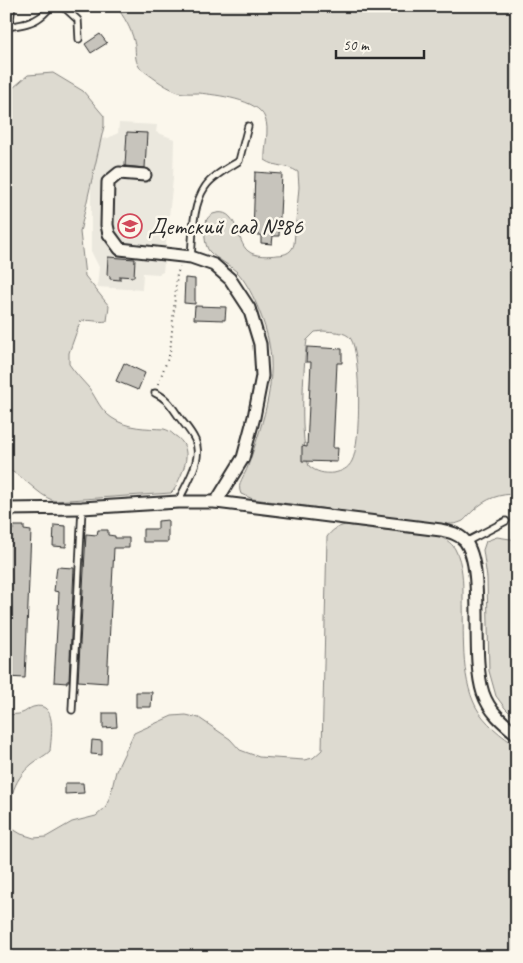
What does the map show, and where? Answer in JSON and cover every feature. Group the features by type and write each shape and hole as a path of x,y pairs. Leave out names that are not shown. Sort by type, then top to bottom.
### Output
{"street":[{"path":"7,27 9,6"},
{"path":"145,175 119,173 108,182 107,225 109,234 120,249 191,257 214,265 230,279 249,308 260,344 262,376 243,458 216,502"},
{"path":"6,510 82,508 178,502 239,503 441,530 456,534 466,542 476,576 478,673 483,694 488,705 496,715 517,734"}],"lane":[{"path":"7,27 31,22 42,16 48,8 53,6"},
{"path":"59,6 66,9 78,20 79,38"},
{"path":"191,257 195,214 204,188 211,180 240,161 248,126"},
{"path":"155,393 171,404 195,440 197,451 195,464 178,502"},
{"path":"72,710 82,508"},
{"path":"466,542 506,521"}],"path":[{"path":"155,393 170,353 177,274 181,265 191,257"}],"shaded area":[{"path":"116,6 517,6 517,494 499,496 489,500 479,506 463,521 440,524 253,499 241,494 240,483 247,470 258,437 269,390 271,359 269,344 261,316 242,278 207,248 205,225 209,216 213,214 221,213 227,215 232,219 244,246 251,253 266,256 286,254 292,249 294,244 299,187 298,172 265,160 267,133 265,118 254,106 226,97 178,92 162,84 140,68 131,32","holes":["315,332 342,333 351,339 357,363 359,400 357,437 352,461 344,469 330,473 317,471 309,466 303,422 303,385 307,340"]},
{"path":"53,73 83,91 104,116 104,126 80,232 85,276 109,306 107,321 87,320 80,322 69,353 69,364 89,388 102,408 112,418 131,426 165,429 181,440 185,447 186,461 181,476 171,493 54,501 6,469 6,94 28,75"},
{"name":"Детский сад №86","path":"119,123 157,125 156,132 174,139 173,179 163,272 159,274 143,273 142,290 97,287 99,267 91,251 91,185 88,175 85,142 108,138 118,133"},
{"path":"345,525 438,536 452,544 458,555 463,579 465,668 471,695 479,713 500,734 517,746 517,957 6,957 6,715 20,714 41,706 50,714 52,730 50,751 25,771 12,793 10,810 11,828 21,834 34,838 46,837 72,822 96,816 106,807 116,771 134,733 172,716 186,715 199,718 230,739 240,750 259,757 304,760 313,758 322,750 327,537 335,529"},
{"path":"497,537 517,540 517,720 496,696 489,671 487,578 483,550 486,541"}],"building":[{"path":"100,34 107,43 91,53 85,44"},
{"path":"127,132 147,133 145,168 125,166"},
{"path":"255,172 282,174 279,236 273,236 272,244 261,243 261,235 253,235"},
{"path":"108,257 135,259 134,277 120,276 120,280 110,279 110,276 107,275"},
{"path":"185,278 195,279 195,304 184,303"},
{"path":"195,306 226,307 225,320 194,319"},
{"path":"307,347 342,349 342,363 337,363 333,448 338,448 337,462 302,461 302,446 307,447 311,362 306,362"},
{"path":"124,363 145,373 138,390 116,381"},
{"path":"168,520 168,542 143,542 143,529 158,529 158,521"},
{"path":"54,525 66,526 66,547 53,546"},
{"path":"13,526 24,526 24,530 31,531 25,678 6,677 6,530 13,530"},
{"path":"98,530 108,530 108,535 115,536 115,538 129,538 129,548 114,548 107,683 78,681 86,534 97,535"},
{"path":"57,567 74,568 69,681 67,683 54,682 59,592 54,591"},
{"path":"136,692 152,692 151,707 136,707"},
{"path":"103,713 116,713 117,727 103,728"},
{"path":"92,740 102,741 102,755 91,754"},
{"path":"65,783 83,783 84,793 65,794"}],"place":[{"name":"Детский сад №86","path":"130,226"}]}
